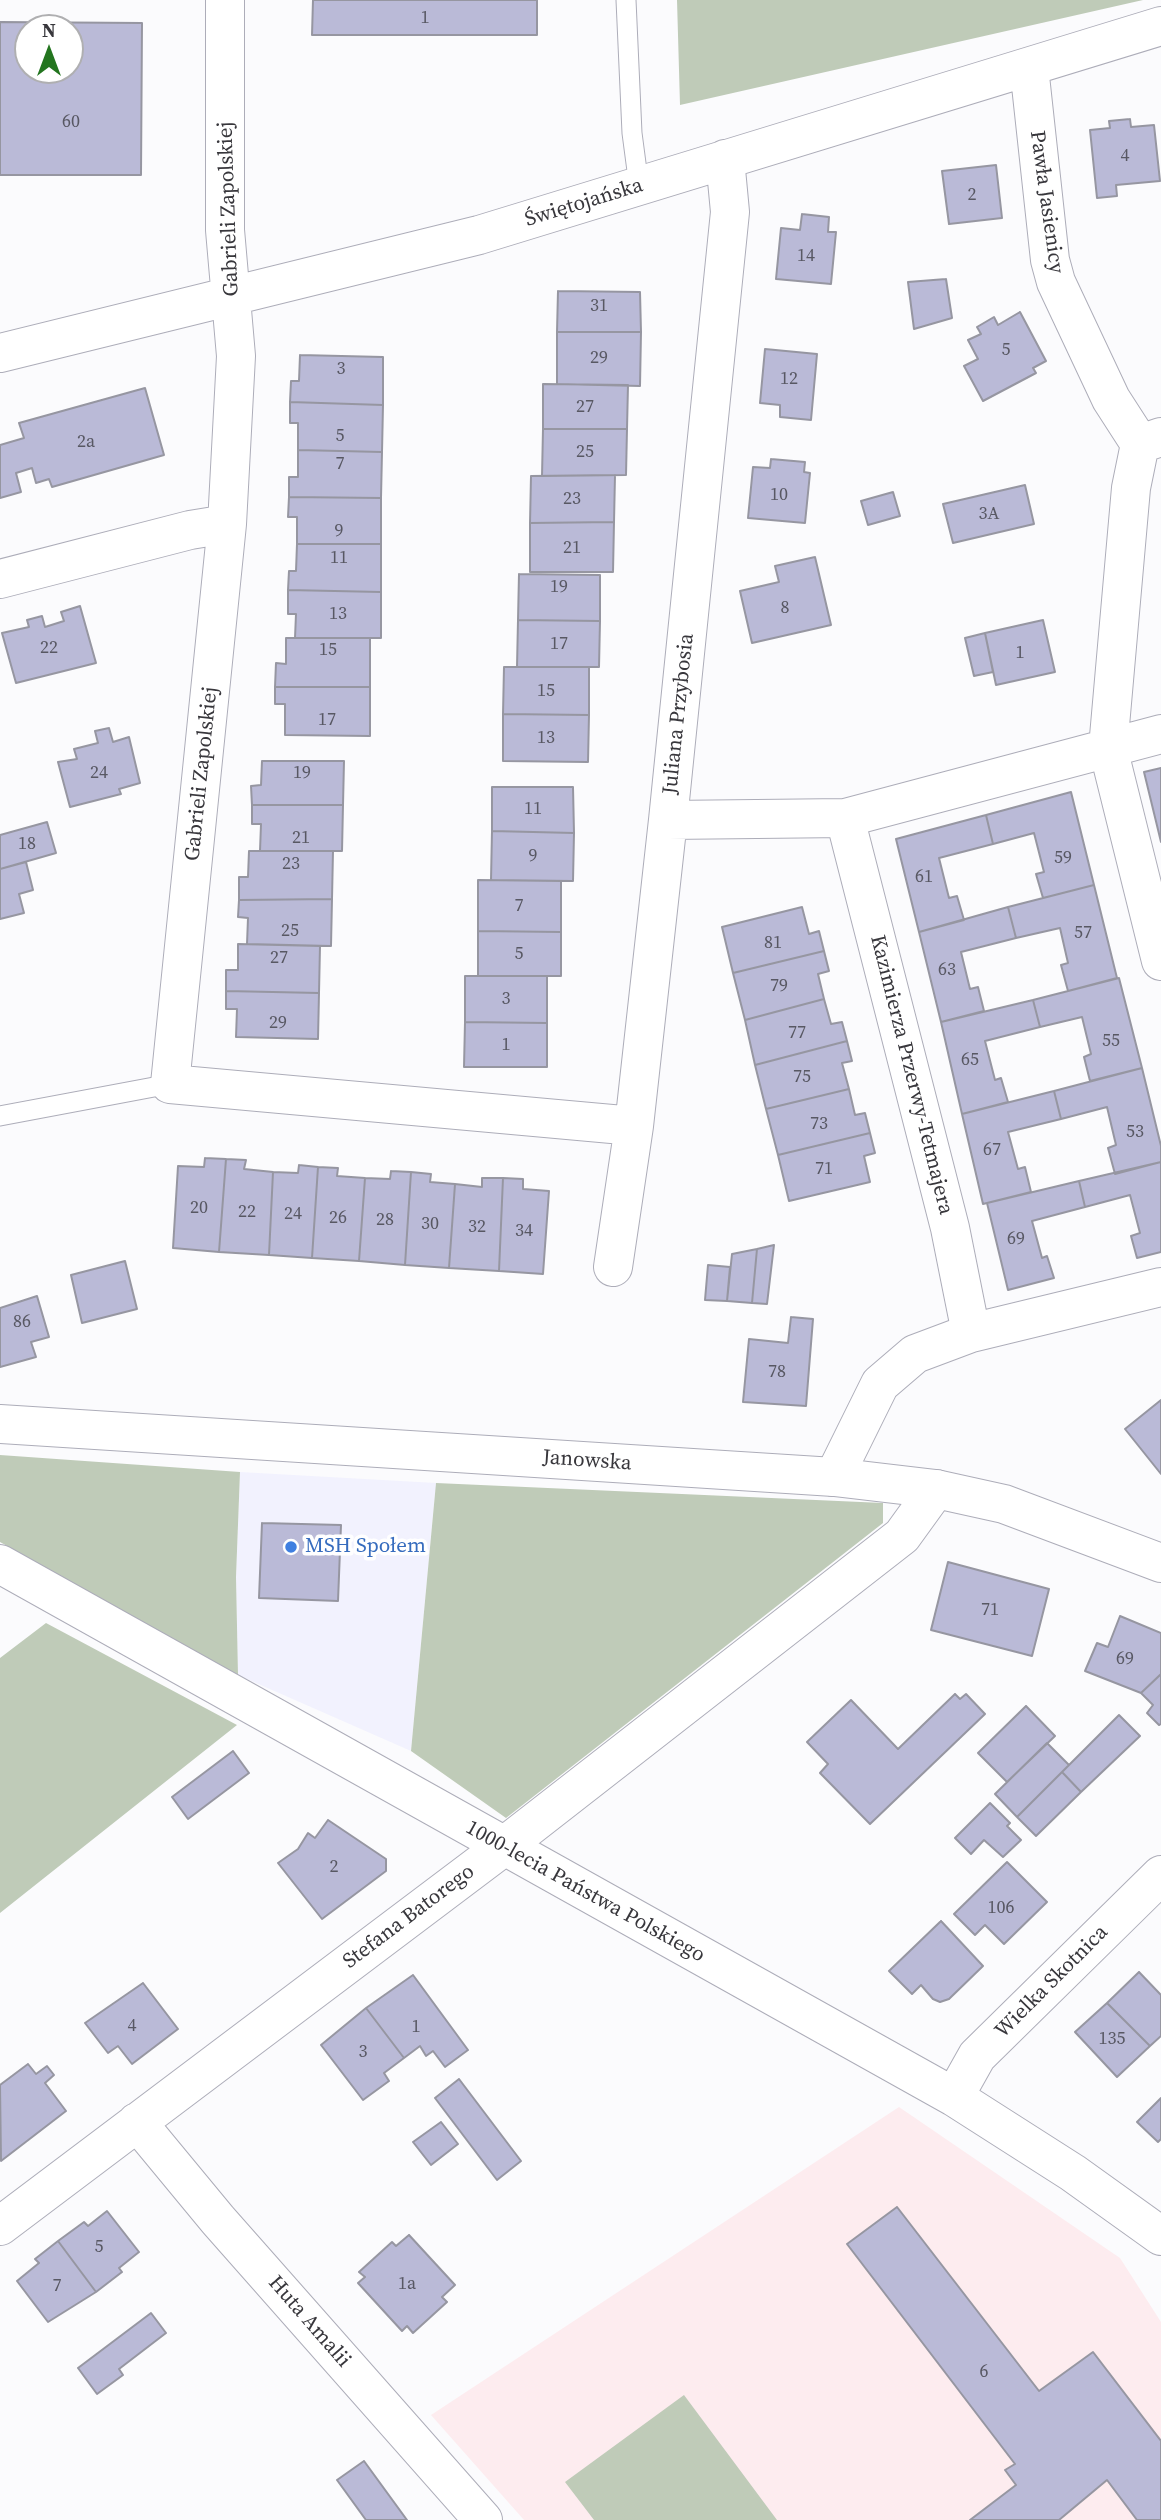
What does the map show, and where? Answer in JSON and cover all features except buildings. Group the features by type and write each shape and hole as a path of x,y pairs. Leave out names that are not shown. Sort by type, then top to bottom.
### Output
{"street":[{"name":"Gabrieli Zapolskiej","path":"170,1084 227,524 236,356 225,230 225,0"},
{"name":"Świętojańska","path":"0,353 479,235 1161,26"},
{"name":"Pawła Jasienicy","path":"1029,66 1050,260 1056,282 1111,399 1151,440 1131,488 1108,748"},
{"name":"Juliana Przybosia","path":"613,1267 634,1126 668,820 730,212 725,159"},
{"path":"0,579 190,530 227,524"},
{"path":"668,820 845,818 1161,734"},
{"path":"1108,748 1161,961"},
{"name":"Kazimierza Przerwy-Tetmajera","path":"845,818 950,1228 971,1333"},
{"path":"170,1084 634,1126"},
{"path":"834,1477 880,1384 915,1354 971,1333 1161,1287"},
{"name":"Janowska","path":"0,1424 834,1477 936,1489 1004,1504 1161,1563"},
{"name":"Stefana Batorego","path":"0,2226 503,1847 902,1536 936,1489"},
{"name":"1000-lecia Państwa Polskiego","path":"0,1564 954,2097 1073,2173 1161,2236"},
{"name":"Wielka Skotnica","path":"954,2097 977,2056 1161,1875"},
{"name":"Huta Amalii","path":"137,2122 219,2220 483,2520"}],"lane":[{"path":"626,0 632,133 639,186"},
{"path":"0,1116 170,1084"}],"shaded area":[{"path":"240,1472 436,1483 411,1751 238,1675 236,1577"},
{"path":"899,2107 1120,2258 1161,2322 1161,2520 524,2520 431,2415"}],"green space":[{"path":"677,0 1143,0 680,105"},
{"path":"0,1455 240,1472 236,1577 238,1675 0,1542"},
{"path":"436,1483 883,1503 883,1523 506,1818 411,1751"},
{"path":"46,1623 237,1725 0,1913 0,1658"},
{"path":"684,2395 777,2520 594,2520 565,2482"}],"place":[{"name":"MSH Społem","path":"291,1547"}]}
